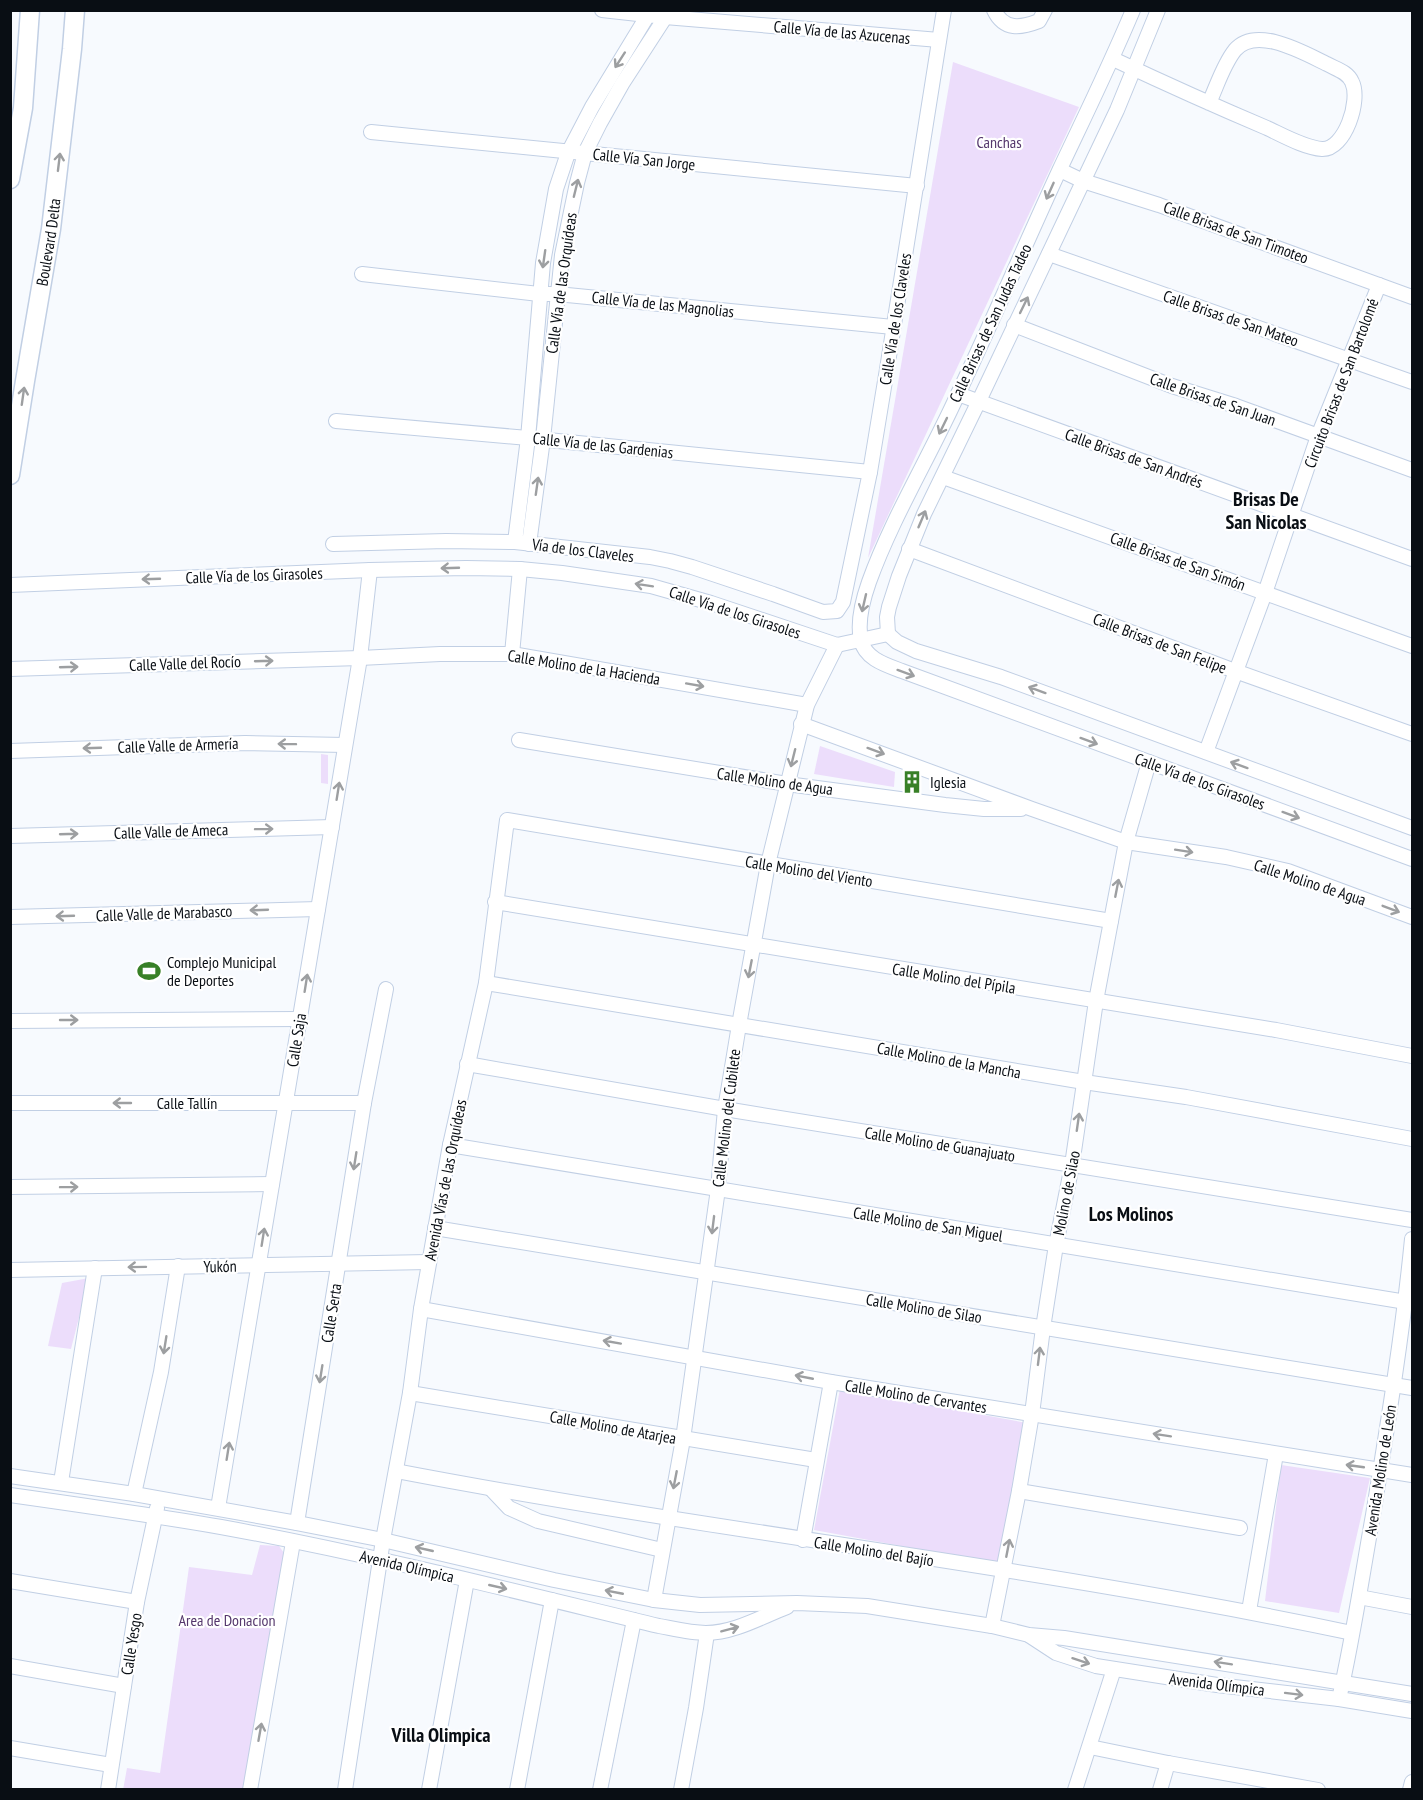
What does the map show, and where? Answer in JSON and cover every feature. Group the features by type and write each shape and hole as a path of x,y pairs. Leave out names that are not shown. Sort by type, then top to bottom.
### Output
{"main road":[{"path":"10,179 23,108 30,10"},
{"name":"Boulevard Delta","path":"10,475 51,229 75,10"}],"street":[{"name":"Calle Vía de las Azucenas","path":"602,10 668,14 939,40"},
{"name":"Calle Vía de los Claveles","path":"823,612 837,611 843,602 870,472 944,10"},
{"path":"994,10 997,16 1006,23 1018,27 1039,21 1045,10"},
{"name":"Calle Brisas de San Judas Tadeo","path":"861,640 861,618 869,582 1113,59 1133,10"},
{"name":"Calle Brisas de San Judas Tadeo","path":"888,634 887,617 909,549 924,514 1117,110 1158,10"},
{"name":"Calle Vía de las Orquídeas","path":"515,542 528,438 539,294 556,189 568,153 592,107 649,13"},
{"name":"Calle Vía de las Orquídeas","path":"529,544 543,439 562,255 585,153 622,84 668,14"},
{"path":"1113,59 1209,104 1299,142 1322,149 1334,145 1342,135 1350,118 1355,100 1355,89 1349,77 1343,72 1309,55 1268,40 1254,39 1240,45 1230,58 1209,104"},
{"path":"1094,100 1117,110"},
{"name":"Calle Vía San Jorge","path":"371,132 917,186"},
{"name":"Calle Brisas de San Timoteo","path":"1060,170 1413,297"},
{"name":"Calle Brisas de San Mateo","path":"1049,254 1413,382"},
{"name":"Calle Vía de las Magnolias","path":"362,274 539,294 893,327"},
{"name":"Circuito Brisas de San Bartolomé","path":"1206,752 1265,593 1318,436 1379,285"},
{"name":"Calle Brisas de San Juan","path":"1014,326 1172,387 1236,406 1413,470"},
{"name":"Calle Brisas de San Andrés","path":"958,394 1413,559"},
{"name":"Calle Vía de las Gardenias","path":"336,422 543,439 870,472"},
{"name":"Calle Brisas de San Simón","path":"943,477 1413,646"},
{"name":"Vía de los Claveles","path":"333,544 515,542 670,561 823,612"},
{"name":"Calle Brisas de San Felipe","path":"909,549 1235,671 1413,734"},
{"path":"512,654 520,569"},
{"name":"Calle Vía de los Girasoles","path":"10,585 370,570 520,569 651,586 711,603 837,645"},
{"name":"Calle Saja","path":"218,1508 360,658 370,570"},
{"path":"837,645 888,634"},
{"name":"Calle Vía de los Girasoles","path":"888,634 897,642 916,651 1001,677 1413,828"},
{"name":"Calle Vía de los Girasoles","path":"861,640 868,654 888,666 1413,859"},
{"name":"Calle Molino del Cubilete","path":"654,1600 683,1439 718,1190 725,1109 768,864 801,724 807,705 837,645"},
{"name":"Calle Molino de la Hacienda","path":"360,658 418,654 512,654 807,705"},
{"name":"Calle Valle del Rocío","path":"10,669 360,658"},
{"name":"Calle Molino de Agua","path":"801,724 1126,842 1226,857 1288,871 1413,917"},
{"name":"Calle Molino de Agua","path":"519,740 786,784 984,809 1032,809"},
{"name":"Calle Valle de Armería","path":"10,751 245,743 345,745"},
{"name":"Molino de Silao","path":"992,1626 1032,1414 1056,1245 1072,1165 1110,921 1126,842 1149,762"},
{"name":"Calle Molino del Viento","path":"507,820 1110,921"},
{"name":"Avenida Vías de las Orquídeas","path":"345,1790 383,1540 410,1393 429,1262 450,1145 486,982 507,820"},
{"name":"Calle Valle de Ameca","path":"10,836 332,827"},
{"name":"Calle Molino del Pípila","path":"495,902 1276,1030 1413,1056"},
{"name":"Calle Valle de Marabasco","path":"10,917 318,909"},
{"name":"Calle Molino de la Mancha","path":"486,982 1186,1097 1413,1139"},
{"name":"Calle Serta","path":"297,1522 364,1103 386,989"},
{"path":"10,1021 300,1019"},
{"name":"Calle Molino de Guanajuato","path":"467,1064 725,1109 1413,1220"},
{"name":"Calle Tallín","path":"10,1103 364,1103"},
{"name":"Calle Molino de San Miguel","path":"450,1145 1406,1302"},
{"path":"10,1187 272,1184"},
{"name":"Calle Molino de Silao","path":"435,1228 1413,1388"},
{"name":"Avenida Molino de León","path":"1339,1699 1359,1597 1394,1386 1413,1239"},
{"name":"Yukón","path":"10,1270 429,1262"},
{"path":"134,1494 161,1372 178,1266"},
{"path":"61,1482 95,1268"},
{"name":"Calle Molino de Cervantes","path":"421,1309 831,1382 1413,1475"},
{"path":"803,1540 831,1382"},
{"name":"Calle Molino de Atarjea","path":"410,1393 816,1460"},
{"path":"1248,1611 1276,1454"},
{"name":"Calle Molino del Bajío","path":"396,1471 668,1519 1004,1570 1248,1611 1352,1633"},
{"name":"Avenida Olímpica","path":"10,1476 61,1482 297,1522 554,1580 654,1600 700,1605 797,1603 867,1606 992,1626 1029,1635 1064,1638 1413,1694"},
{"path":"491,1489 508,1508 538,1521 662,1550"},
{"path":"1019,1491 1240,1528"},
{"name":"Avenida Olímpica","path":"10,1495 155,1516 292,1542 380,1560 660,1626 707,1633 741,1626 797,1603"},
{"name":"Calle Yesgo","path":"108,1790 137,1602 159,1498"},
{"path":"250,1790 292,1542"},
{"path":"429,1790 467,1580"},
{"path":"10,1581 137,1602"},
{"path":"1359,1597 1413,1607"},
{"path":"517,1790 552,1600"},
{"path":"600,1790 634,1620"},
{"path":"681,1790 707,1633"},
{"name":"Avenida Olímpica","path":"1029,1635 1056,1653 1096,1666 1217,1685 1339,1699 1413,1712"},
{"path":"10,1666 124,1686"},
{"path":"1075,1790 1114,1669"},
{"path":"1090,1747 1318,1790"},
{"path":"10,1748 111,1765"},
{"path":"1160,1790 1168,1763"},
{"path":"1410,1790 1413,1782"}],"green space":[{"name":"Canchas","path":"953,62 1079,107 868,558"},
{"path":"820,746 895,772 894,787 814,774"},
{"path":"321,754 328,755 328,784 321,783"},
{"path":"89,1278 71,1349 48,1346 62,1283"},
{"path":"840,1389 1027,1423 1000,1564 814,1530"},
{"path":"1281,1465 1370,1478 1339,1613 1265,1601"},
{"name":"Area de Donacion","path":"260,1545 279,1546 284,1553 244,1789 123,1790 127,1768 160,1773 189,1567 252,1575"}],"place":[{"name":"Iglesia","path":"912,782"},
{"name":"Complejo Municipal de Deportes","path":"149,971"}],"district":[{"name":"Brisas De San Nicolas","path":"1266,510"},
{"name":"Los Molinos","path":"1131,1214"},
{"name":"Villa Olimpica","path":"441,1735"}]}
